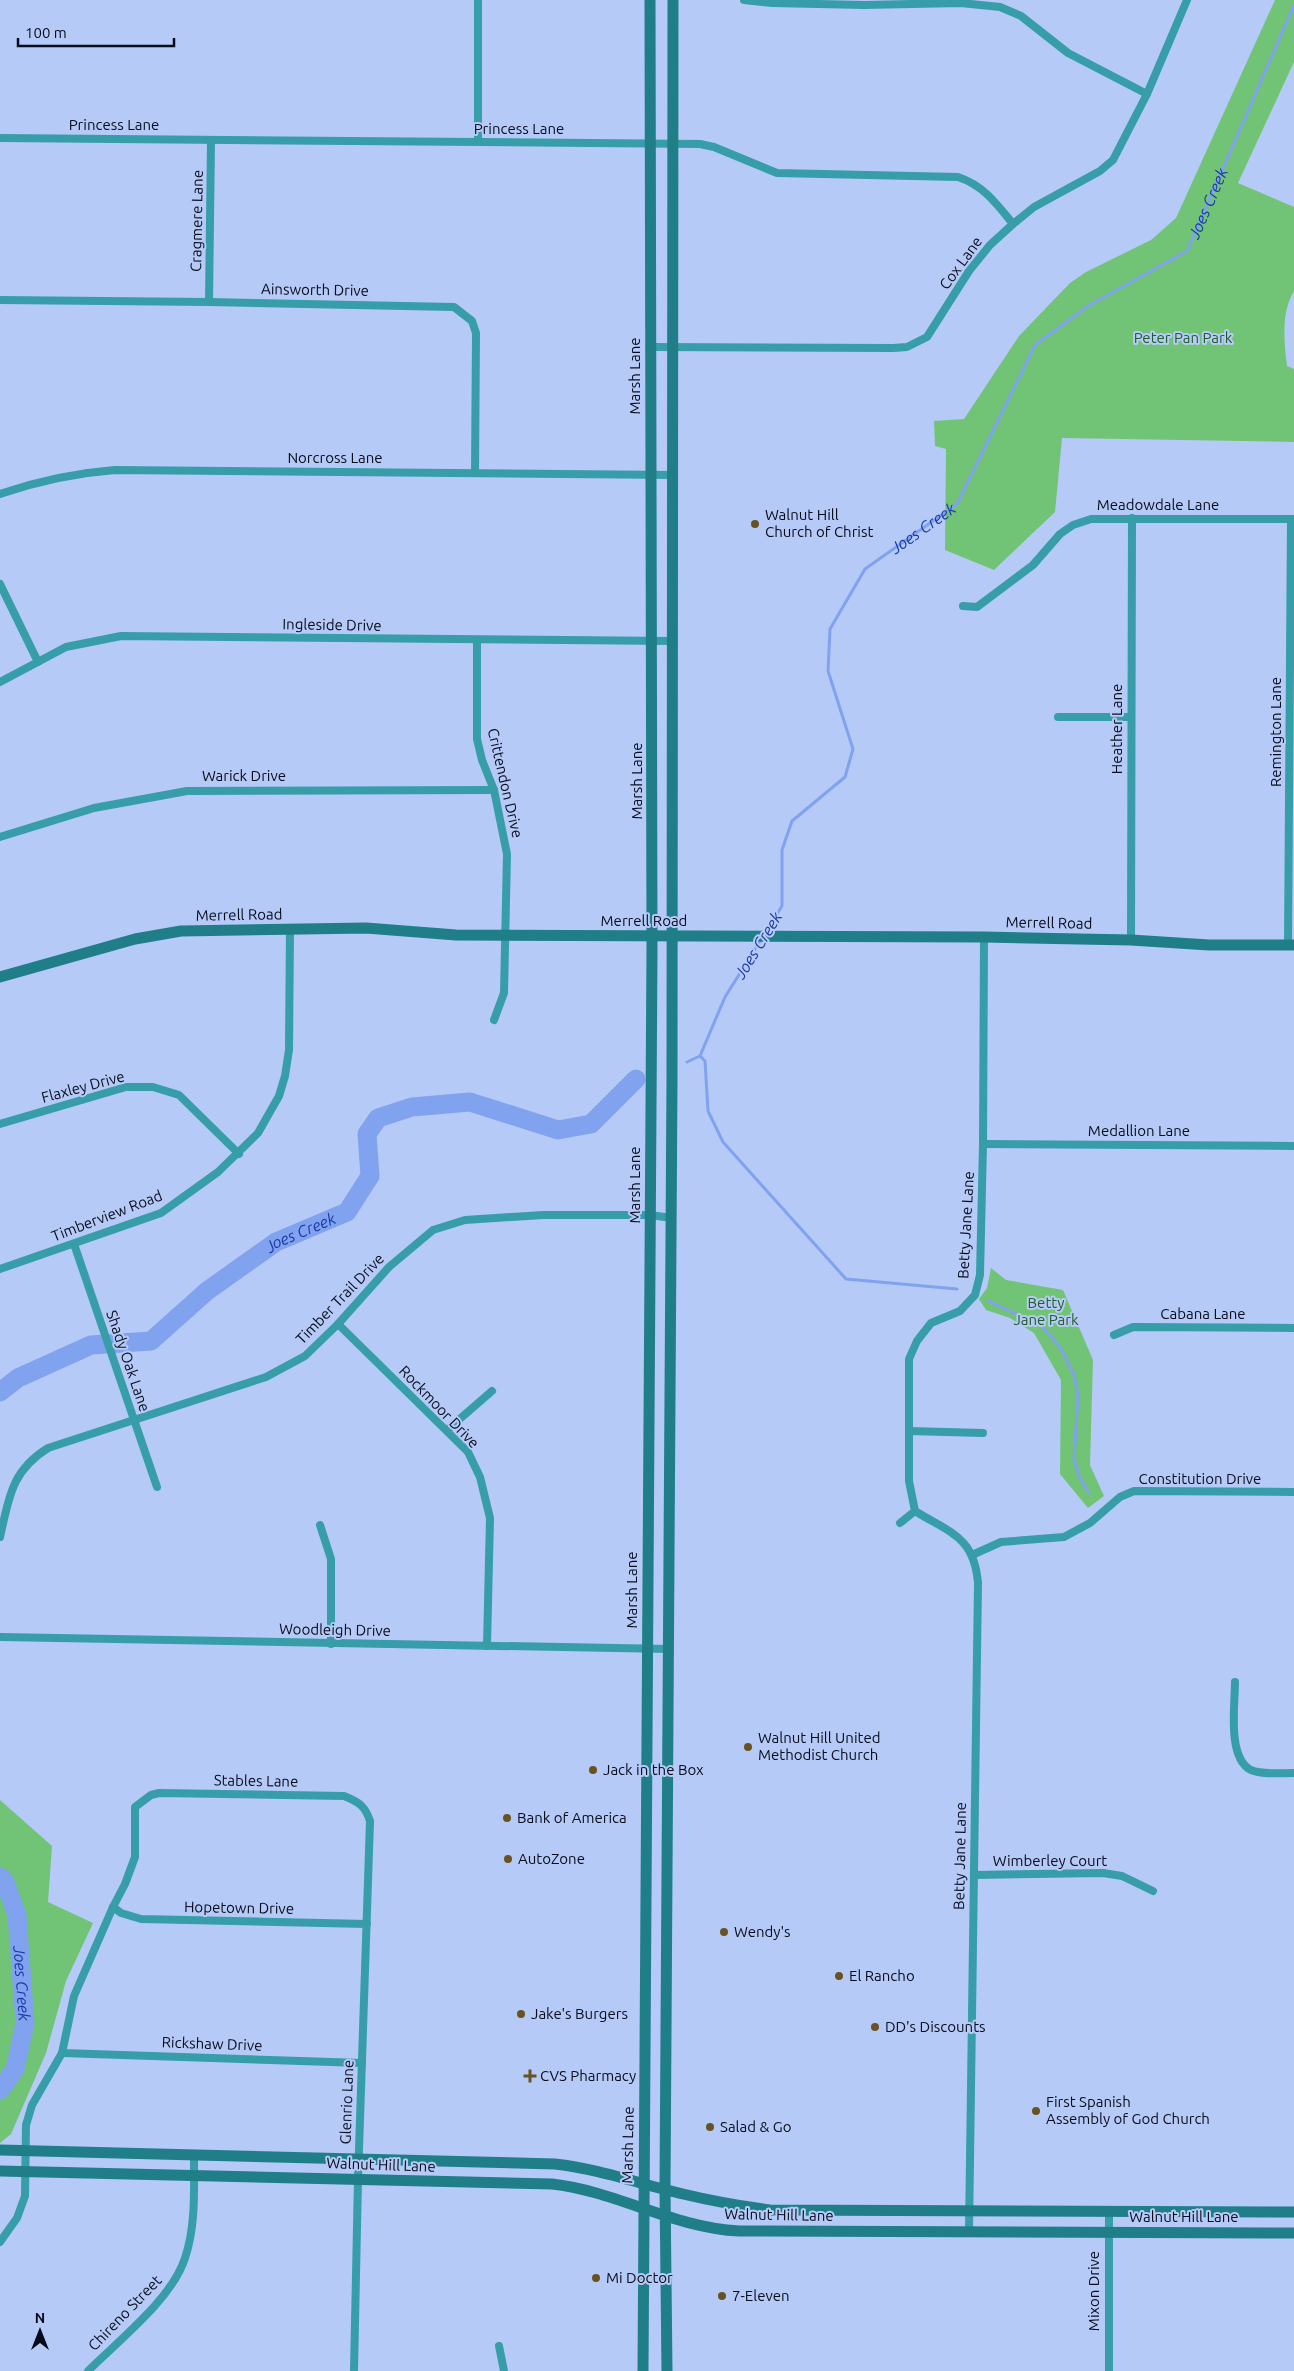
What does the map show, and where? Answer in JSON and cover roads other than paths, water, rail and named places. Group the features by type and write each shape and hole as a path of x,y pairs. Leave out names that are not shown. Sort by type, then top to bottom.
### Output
{"main road":[{"name":"Marsh Lane","path":"643,2371 642,2208 652,936 650,0"},
{"path":"667,2371 665,2189 672,1218 673,0"},
{"name":"Merrell Road","path":"0,977 152,935 210,929 366,928 456,935 505,936 984,937 1131,940 1209,945 1291,945"},
{"path":"648,1440 670,1440"},
{"path":"646,1835 668,1835"},
{"path":"645,1979 667,1980"},
{"name":"Walnut Hill Lane","path":"0,2150 489,2162 578,2166 665,2189 735,2205 770,2210 1294,2212"},
{"path":"489,2162 489,2183"},
{"name":"Walnut Hill Lane","path":"0,2172 564,2185 602,2194 666,2215 729,2231 1294,2233"},
{"path":"847,2210 847,2232"},
{"path":"1252,2212 1253,2233"}],"street":[{"path":"478,0 478,142"},
{"path":"744,0 772,3 854,5 980,3 1000,7 1021,16 1068,53 1147,94"},
{"name":"Cox Lane","path":"650,347 893,348 917,344 933,330 969,271 990,245 1034,207 1107,166 1112,160 1147,94 1187,0"},
{"name":"Princess Lane","path":"0,138 700,144 714,147 766,170 782,173 958,177 973,182 983,189 1013,224"},
{"name":"Cragmere Lane","path":"209,302 211,140"},
{"name":"Ainsworth Drive","path":"0,300 447,305 464,313 472,321 476,333 475,473"},
{"name":"Norcross Lane","path":"0,494 30,483 76,473 115,470 673,475"},
{"name":"Meadowdale Lane","path":"964,606 976,607 1015,580 1033,565 1060,534 1073,525 1091,518 1293,519"},
{"name":"Heather Lane","path":"1131,940 1132,518"},
{"name":"Remington Lane","path":"1291,945 1293,519"},
{"path":"0,584 38,662"},
{"name":"Ingleside Drive","path":"0,682 66,647 121,636 673,641"},
{"name":"Crittendon Drive","path":"477,640 477,739 482,760 494,790 507,854 504,993 494,1020"},
{"path":"1058,717 1131,717"},
{"name":"Warick Drive","path":"0,837 94,808 187,791 494,790"},
{"name":"Timberview Road","path":"0,1269 161,1213 218,1172 239,1154 258,1133 279,1096 285,1076 289,1050 290,929"},
{"name":"Betty Jane Lane","path":"969,2232 978,1583 972,1555 958,1535 915,1511 909,1481 909,1358 917,1341 931,1323 960,1311 976,1295 980,1275 984,937"},
{"name":"Flaxley Drive","path":"0,1124 126,1087 153,1087 179,1095 239,1154"},
{"name":"Medallion Lane","path":"983,1144 1294,1146"},
{"name":"Timber Trail Drive","path":"0,1537 10,1491 22,1469 32,1458 48,1448 266,1377 305,1356 338,1324 389,1267 434,1230 465,1220 543,1215 650,1215 672,1218"},
{"name":"Shady Oak Lane","path":"74,1244 157,1487"},
{"name":"Rockmoor Drive","path":"338,1324 468,1452 480,1477 490,1518 488,1646"},
{"name":"Cabana Lane","path":"1114,1335 1133,1327 1294,1328"},
{"path":"447,1430 492,1391"},
{"path":"909,1431 983,1433"},
{"name":"Constitution Drive","path":"972,1555 1000,1542 1064,1537 1090,1523 1120,1497 1134,1492 1294,1492"},
{"path":"900,1523 915,1511"},
{"path":"320,1525 331,1559 331,1644"},
{"name":"Woodleigh Drive","path":"0,1637 669,1649"},
{"path":"1235,1682 1235,1750 1240,1761 1250,1769 1260,1772 1294,1773"},
{"name":"Stables Lane","path":"113,1907 125,1884 135,1857 135,1808 151,1795 344,1796 360,1803 370,1821 367,1924"},
{"name":"Wimberley Court","path":"974,1875 1103,1873 1122,1876 1153,1890"},
{"path":"0,2242 17,2218 25,2196 26,2125 32,2105 62,2053 74,1996 113,1907"},
{"name":"Hopetown Drive","path":"113,1907 121,1913 141,1919 367,1924"},
{"name":"Glenrio Lane","path":"354,2371 358,2179 367,1924"},
{"name":"Rickshaw Drive","path":"62,2053 362,2063"},
{"name":"Chireno Street","path":"88,2371 166,2294 177,2278 190,2240 194,2155"},
{"name":"Mixon Drive","path":"1108,2371 1109,2212"},
{"path":"499,2346 504,2371"}],"waterway":[{"name":"Joes Creek","path":"765,933 782,906 782,850 792,821 845,777 853,749 828,671 830,629 865,569 957,504 1035,345 1088,306 1187,251 1294,5"},
{"name":"Joes Creek","path":"687,1062 700,1056 725,997 762,938"},
{"path":"700,1056 705,1061 708,1111 723,1142 846,1279 957,1289"},
{"name":"Joes Creek","path":"0,1392 18,1378 91,1345 151,1341 207,1291 276,1242 347,1212 370,1176 367,1134 378,1118 412,1107 470,1102 558,1130 591,1124 636,1079"},
{"path":"988,1301 1042,1326 1060,1347 1074,1375 1078,1395 1074,1459 1079,1476 1089,1493"},
{"name":"Joes Creek","path":"0,1877 5,1882 17,1915 25,2023 15,2069 0,2090"}],"place":[{"name":"Walnut Hill Church of Christ","path":"755,524"},
{"name":"Walnut Hill United Methodist Church","path":"748,1747"},
{"name":"Jack in the Box","path":"593,1770"},
{"name":"Bank of America","path":"507,1818"},
{"name":"AutoZone","path":"508,1859"},
{"name":"Wendy's","path":"724,1932"},
{"name":"El Rancho","path":"839,1976"},
{"name":"Jake's Burgers","path":"521,2014"},
{"name":"DD's Discounts","path":"875,2027"},
{"name":"CVS Pharmacy","path":"530,2076"},
{"name":"First Spanish Assembly of God Church","path":"1036,2111"},
{"name":"Salad & Go","path":"710,2127"},
{"name":"Mi Doctor","path":"596,2278"},
{"name":"7-Eleven","path":"722,2296"}],"park label":[{"name":"Peter Pan Park","path":"1183,338"},
{"name":"Betty Jane Park","path":"1046,1312"}]}
